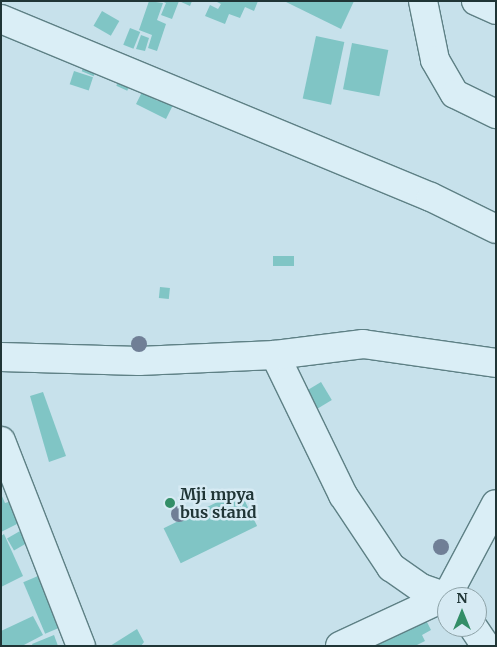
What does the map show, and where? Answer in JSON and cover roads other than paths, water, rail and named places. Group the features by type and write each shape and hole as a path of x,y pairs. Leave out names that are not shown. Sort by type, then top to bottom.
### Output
{"street":[{"path":"423,1 435,60 455,94 496,114"},
{"path":"476,1 496,10"},
{"path":"2,23 431,197 496,229"},
{"path":"1,357 139,361 275,355 363,344 496,363"},
{"path":"275,355 343,495 390,568 420,588 437,593"},
{"path":"1,441 81,646"},
{"path":"452,587 496,504"},
{"path":"340,646 437,601"}],"place":[{"name":"Mji mpya bus stand","path":"170,503"}]}
